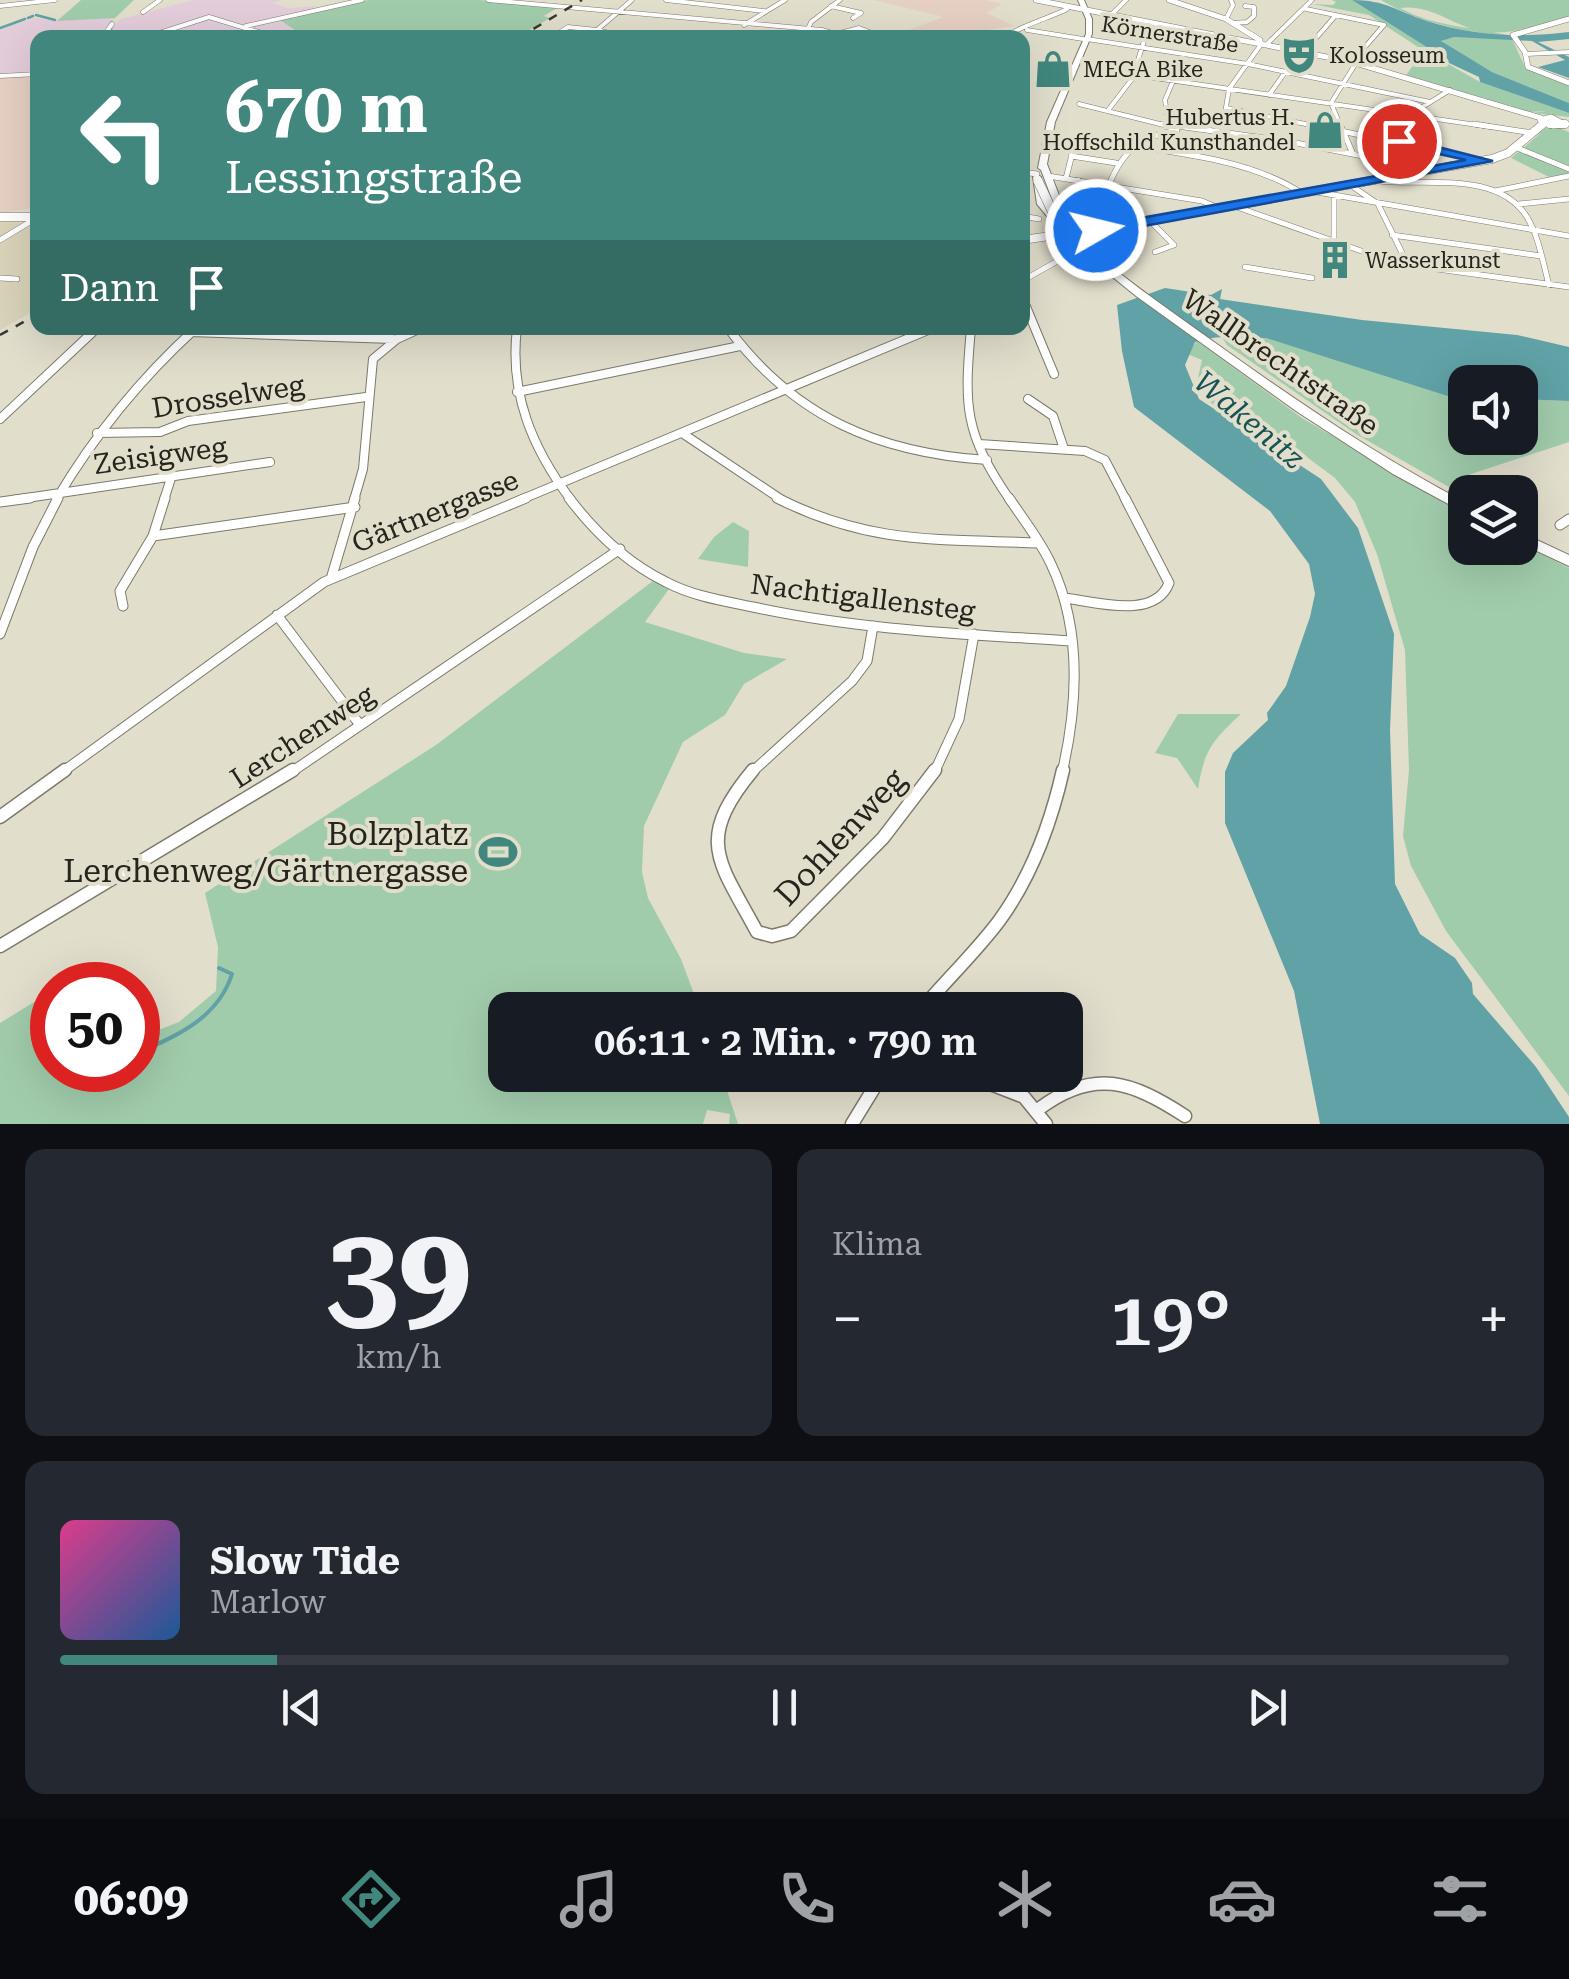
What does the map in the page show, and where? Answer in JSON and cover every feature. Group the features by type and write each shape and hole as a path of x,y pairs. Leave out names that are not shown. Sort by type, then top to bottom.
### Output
{"main road":[{"path":"1066,8 1080,0 1090,25"},
{"path":"1170,0 1226,19 1265,44"},
{"path":"1039,1 1105,17 1354,62 1543,120 1560,119 1567,127"},
{"path":"1084,12 1085,39"},
{"path":"1105,17 1090,25 1044,125 1036,152 1041,174 1076,238 1163,307"},
{"path":"1569,20 1517,30 1515,38 1526,54 1528,67 1569,83"},
{"path":"1030,240 1076,238 1305,191 1486,161 1515,147 1543,120"},
{"path":"1041,174 1037,196 1116,281 1163,307"},
{"path":"0,217 30,217"},
{"name":"Wallbrechtstraße","path":"1163,307 1346,440 1448,497"},
{"path":"1538,543 1569,558"}],"street":[{"path":"0,6 55,0"},
{"path":"143,12 160,0"},
{"path":"316,10 350,0"},
{"path":"243,27 362,0"},
{"path":"488,0 814,30"},
{"path":"563,30 597,30 632,0"},
{"path":"666,0 764,11"},
{"path":"744,25 785,0"},
{"path":"806,29 840,0"},
{"path":"1105,17 1126,0"},
{"path":"1226,19 1233,5 1231,0"},
{"path":"1109,185 1126,148 1144,138 1214,121 1227,108 1229,90 1248,64 1312,0"},
{"path":"831,6 861,13 853,18"},
{"path":"1234,23 1247,22 1254,16 1254,7 1246,6"},
{"path":"1015,28 1036,25 1066,8"},
{"path":"1306,8 1384,26 1354,62 1332,103"},
{"path":"1304,52 1336,15"},
{"path":"167,30 209,17 253,30"},
{"path":"107,30 112,24"},
{"path":"1108,109 1134,75 1146,24"},
{"name":"Körnerstraße","path":"1015,28 1028,30"},
{"name":"Körnerstraße","path":"1030,30 1248,64 1430,102"},
{"path":"1526,54 1569,52"},
{"path":"1134,75 1097,74 1101,66 1229,90 1533,132"},
{"path":"1269,95 1286,71"},
{"path":"0,76 30,74"},
{"path":"1169,126 1165,100 1173,81"},
{"path":"1411,114 1450,90"},
{"path":"1332,103 1352,154"},
{"path":"1079,104 1184,129 1225,132 1432,170"},
{"path":"1227,108 1486,161"},
{"path":"1214,121 1225,132"},
{"path":"1066,178 1077,137 1247,168 1305,191 1569,236"},
{"path":"1515,147 1569,172"},
{"path":"1071,156 1116,163"},
{"path":"1495,191 1569,172"},
{"path":"1030,173 1220,208"},
{"path":"1078,180 1081,205"},
{"path":"1170,196 1174,180"},
{"path":"1371,180 1390,185 1481,184 1518,204 1533,230 1549,284"},
{"path":"1349,184 1378,204 1408,265 1569,288"},
{"path":"1334,196 1334,240"},
{"path":"1518,204 1569,199"},
{"path":"1234,206 1367,253"},
{"path":"1030,217 1039,219"},
{"path":"0,240 30,222"},
{"path":"1151,222 1174,245 1155,252"},
{"path":"1392,234 1540,256"},
{"path":"1030,276 1061,259"},
{"path":"1245,268 1312,278"},
{"path":"0,278 17,279"},
{"path":"1030,316 1054,374"},
{"path":"0,419 89,335"},
{"path":"0,634 34,538 58,493 97,433 149,371 188,335"},
{"path":"306,335 396,339"},
{"path":"331,579 355,507 373,359 405,335"},
{"name":"Nachtigallensteg","path":"517,335 517,392 530,436 559,485 620,549 666,582 778,614 1071,642"},
{"path":"733,335 785,389 824,416 888,444 938,456 987,460"},
{"name":"Gärtnergasse","path":"0,817 331,579 916,335"},
{"path":"937,992 1000,919 1023,883 1054,815 1070,732 1071,642 1065,598 1039,543 978,444 967,412 971,335"},
{"path":"517,392 740,346"},
{"name":"Drosselweg","path":"97,433 160,432 188,421 366,397"},
{"path":"1028,399 1052,416 1064,448"},
{"path":"682,433 742,479 802,510 848,527 896,537 1039,543"},
{"path":"978,444 1064,448 1106,460 1158,558 1169,588 1160,602 1146,605 1065,598"},
{"name":"Zeisigweg","path":"0,502 270,462"},
{"path":"122,606 120,591 154,536 172,475"},
{"path":"154,536 355,507"},
{"name":"Lerchenweg","path":"0,946 199,830 620,549"},
{"path":"278,614 302,654 360,725"},
{"name":"Dohlenweg","path":"873,626 866,661 852,681 763,758 739,787 715,838 718,860 757,932 772,936 791,931 898,821 933,776 954,732 966,690 974,634"},
{"path":"1040,1108 1071,1086 1098,1083 1160,1098 1185,1116"},
{"path":"852,1124 872,1092"},
{"path":"1017,1092 1040,1108 1046,1124"}],"shaded area":[{"path":"193,0 282,0 273,3 288,8 316,6 310,11 244,26 211,16 245,28 280,20 295,30 110,29 121,19"},
{"path":"874,0 985,0 1002,4 986,13 1014,26 908,30 944,17"},
{"path":"37,18 115,18 103,30 30,30 30,208 0,213 0,28"},
{"path":"30,73 30,208 0,213 0,75"},
{"path":"0,222 30,223 30,313 0,330"}],"green space":[{"path":"81,0 134,0 115,18 57,21"},
{"path":"368,0 481,0 557,8 544,16 550,18 530,30 295,30 280,20"},
{"path":"1332,0 1352,0 1480,82 1569,113 1569,117 1533,113 1546,111 1530,112 1406,75 1424,51 1369,15 1312,4 1333,5 1336,2"},
{"path":"1381,0 1569,0 1569,18 1492,32 1511,36 1444,26 1412,15","holes":["1400,8 1429,11 1471,29 1426,19"]},
{"path":"1443,38 1512,39 1525,67 1569,84 1569,103 1492,72 1442,43"},
{"path":"1546,128 1569,132 1569,174 1549,177 1511,158"},
{"path":"1220,334 1240,339 1266,338 1448,394 1448,455 1529,455 1470,475 1448,475 1448,487 1356,434 1227,345"},
{"path":"1197,341 1302,418 1448,504 1448,565 1538,565 1538,552 1569,568 1569,1096 1446,931 1411,866 1403,836 1409,770 1405,650 1377,554 1355,502 1335,478 1288,443 1211,403 1198,378 1202,360 1187,354"},
{"path":"1538,400 1569,401 1569,442 1538,452"},
{"path":"733,522 749,531 748,567 698,559 714,537"},
{"path":"653,581 669,589 645,622 744,653 787,659 744,684 725,715 683,742 644,826 642,872 648,898 681,959 693,992 488,992 488,1092 728,1092 738,1124 729,1124 730,1114 707,1110 703,1124 0,1124 0,1023 30,1005 30,1092 160,1092 160,1029 179,1022 216,991 218,947 205,893 436,745"},
{"path":"1178,714 1241,714 1211,747 1198,789 1177,758 1155,753"}],"water":[{"path":"1352,0 1382,4 1427,21 1480,33 1569,32 1569,39 1538,42 1569,57 1569,78 1538,67 1565,60 1532,41 1454,37 1441,41 1492,72 1569,103 1569,113 1480,82 1479,77 1434,56 1425,46"},
{"path":"1165,288 1211,295 1222,289 1220,299 1362,320 1517,335 1569,347 1569,401 1538,400 1538,365 1448,365 1448,396 1266,338 1222,337 1195,342 1185,365 1199,399 1321,479 1358,528 1394,634 1390,730 1395,884 1420,934 1455,958 1472,983 1473,994 1536,1067 1569,1117 1569,1124 1320,1124 1294,991 1225,823 1225,772 1233,753 1268,720 1267,713 1286,686 1310,617 1315,594 1309,564 1270,511 1134,407 1117,305"}],"waterway":[{"path":"36,15 55,20"},
{"path":"28,18 33,16"},
{"path":"0,28 25,19"},
{"path":"160,1042 195,1023 217,1002 232,974 219,968"}],"railway":[{"path":"531,30 582,0"},
{"path":"0,335 30,318"}],"place":[{"name":"Kolosseum","path":"1299,55"},
{"name":"MEGA Bike","path":"1053,69"},
{"name":"Hubertus H. Hoffschild Kunsthandel","path":"1325,130"},
{"name":"Wasserkunst","path":"1335,260"},
{"name":"Bolzplatz Lerchenweg/Gärtnergasse","path":"498,852"}],"route":[{"path":"1096,230 1486,161 1399,141"}],"water label":[{"name":"Wakenitz","path":"1249,420"}]}
